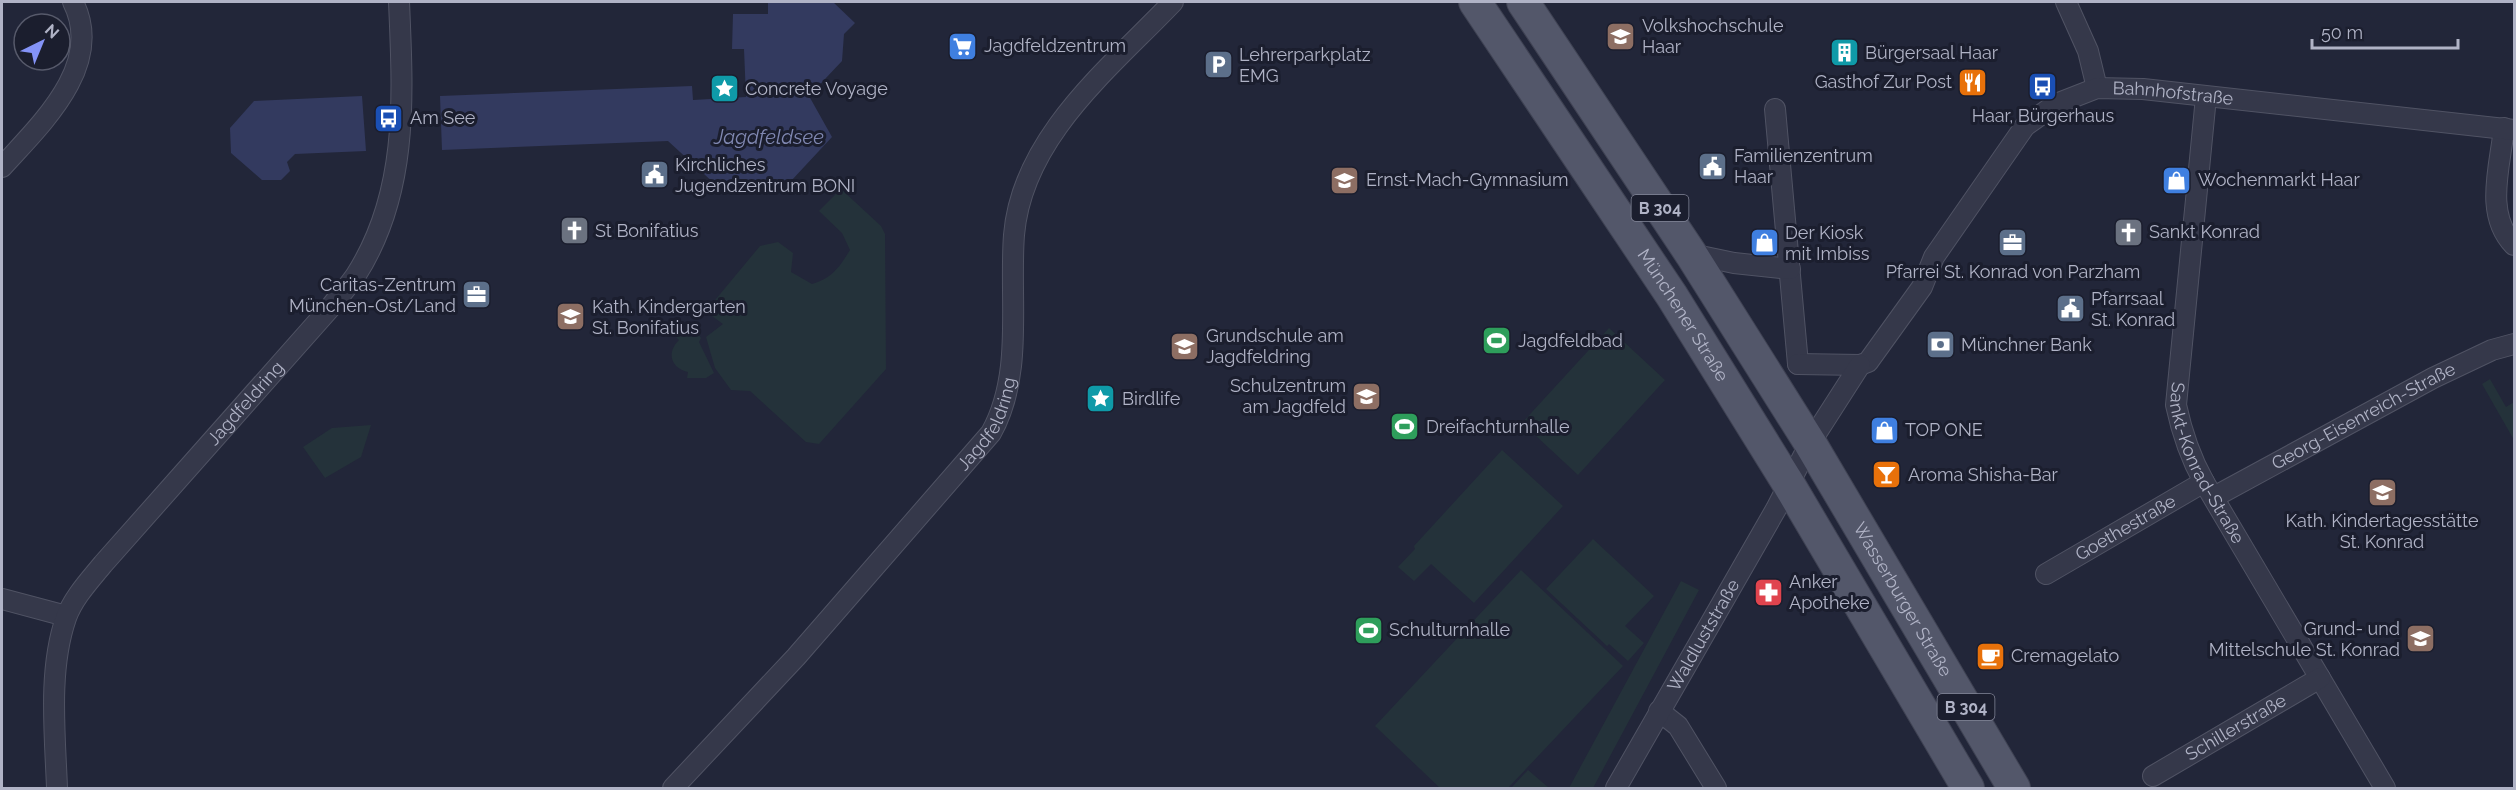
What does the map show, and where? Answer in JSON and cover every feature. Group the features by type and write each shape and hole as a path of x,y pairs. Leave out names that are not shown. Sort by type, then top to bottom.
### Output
{"main road":[{"name":"Münchener Straße","path":"1475,2 1672,296 1788,483"},
{"name":"B 304","path":"1523,2 1691,254 1810,443"},
{"name":"Wasserburger Straße","path":"1810,443 2014,789"},
{"name":"B 304","path":"1788,483 1968,789"}],"street":[{"path":"2,167 45,120 64,92 81,56 82,18 73,2"},
{"name":"Jagdfeldring","path":"57,789 55,720 58,658 66,616 103,564 330,308 360,267 385,210 399,157 403,119 399,2"},
{"name":"Jagdfeldring","path":"673,789 796,657 992,434 1009,384 1014,233 1031,170 1066,116 1173,2"},
{"path":"2066,2 2082,34 2097,88"},
{"name":"Bahnhofstraße","path":"1788,483 1810,443 1860,365 1868,362 1922,287 1934,256 2014,138 2025,126 2056,104 2097,88 2143,89 2509,129"},
{"name":"Sankt-Konrad-Straße","path":"2206,97 2176,405 2191,458 2385,789"},
{"path":"1775,109 1798,364"},
{"path":"2509,129 2496,208 2503,231 2514,245"},
{"path":"1691,254 1790,269"},
{"name":"Georg-Eisenreich-Straße","path":"2209,489 2433,378 2492,350 2514,344"},
{"path":"1771,381 1798,364 1860,365"},
{"name":"Waldluststraße","path":"1616,789 1776,509 1788,483"},
{"name":"Goethestraße","path":"2046,574 2209,489"},
{"path":"2,599 66,616"},
{"name":"Schillerstraße","path":"2153,776 2320,678"},
{"path":"1659,711 1678,726 1716,789"}],"shaded area":[{"path":"841,189 881,226 885,234 886,369 819,444 806,442 750,391 731,390 715,368 706,337 723,324 712,316 711,305 760,246 778,242 793,253 791,272 812,284 825,279 838,267 850,250 842,233 819,211"},
{"path":"1609,328 1665,380 1578,475 1522,423"},
{"path":"685,330 695,330 701,338 699,342 714,373 706,378 687,378 688,372 674,364 673,350 679,340 676,337"},
{"path":"2490,379 2506,407 2514,402 2514,440 2482,384"},
{"path":"371,425 361,457 325,478 303,447 332,428"},
{"path":"1502,450 1563,506 1474,603 1431,564 1414,581 1398,567 1415,549 1414,546"},
{"path":"1593,539 1654,596 1625,626 1644,643 1628,661 1609,644 1607,646 1546,589"},
{"path":"1521,570 1623,666 1508,788 1440,788 1375,726"},
{"path":"1681,581 1699,590 1593,788 1569,788"},
{"path":"1528,770 1549,788 1511,788"}],"water":[{"name":"Jagdfeldsee","path":"768,2 833,2 855,23 844,34 842,61 809,96 832,137 791,181 716,185 668,141 442,150 440,96 692,86 693,100 746,97 744,49 732,49 733,14 768,14"},
{"path":"362,96 366,151 295,154 287,162 290,171 281,180 262,180 231,153 230,128 254,101"}],"place":[{"name":"Volkshochschule Haar","path":"1621,36"},
{"name":"Jagdfeldzentrum","path":"963,46"},
{"name":"Bürgersaal Haar","path":"1844,53"},
{"name":"Lehrerparkplatz EMG","path":"1218,65"},
{"name":"Gasthof Zur Post","path":"1973,82"},
{"name":"Haar, Bürgerhaus","path":"2043,87"},
{"name":"Concrete Voyage","path":"724,89"},
{"name":"Am See","path":"389,118"},
{"name":"Familienzentrum Haar","path":"1713,166"},
{"name":"Kirchliches Jugendzentrum BONI","path":"654,175"},
{"name":"Ernst-Mach-Gymnasium","path":"1345,180"},
{"name":"Wochenmarkt Haar","path":"2177,180"},
{"name":"St Bonifatius","path":"574,231"},
{"name":"Sankt Konrad","path":"2128,232"},
{"name":"Der Kiosk mit Imbiss","path":"1764,243"},
{"name":"Pfarrei St. Konrad von Parzham","path":"2013,243"},
{"name":"Caritas-Zentrum München-Ost/Land","path":"477,295"},
{"name":"Pfarrsaal St. Konrad","path":"2070,309"},
{"name":"Kath. Kindergarten St. Bonifatius","path":"571,317"},
{"name":"Jagdfeldbad","path":"1497,341"},
{"name":"Münchner Bank","path":"1940,345"},
{"name":"Grundschule am Jagdfeldring","path":"1185,346"},
{"name":"Schulzentrum am Jagdfeld","path":"1367,396"},
{"name":"Birdlife","path":"1101,399"},
{"name":"Dreifachturnhalle","path":"1405,427"},
{"name":"TOP ONE","path":"1884,430"},
{"name":"Aroma Shisha-Bar","path":"1887,475"},
{"name":"Kath. Kindertagesstätte St. Konrad","path":"2382,492"},
{"name":"Anker Apotheke","path":"1768,592"},
{"name":"Schulturnhalle","path":"1368,630"},
{"name":"Grund- und Mittelschule St. Konrad","path":"2421,639"},
{"name":"Cremagelato","path":"1990,656"}]}
